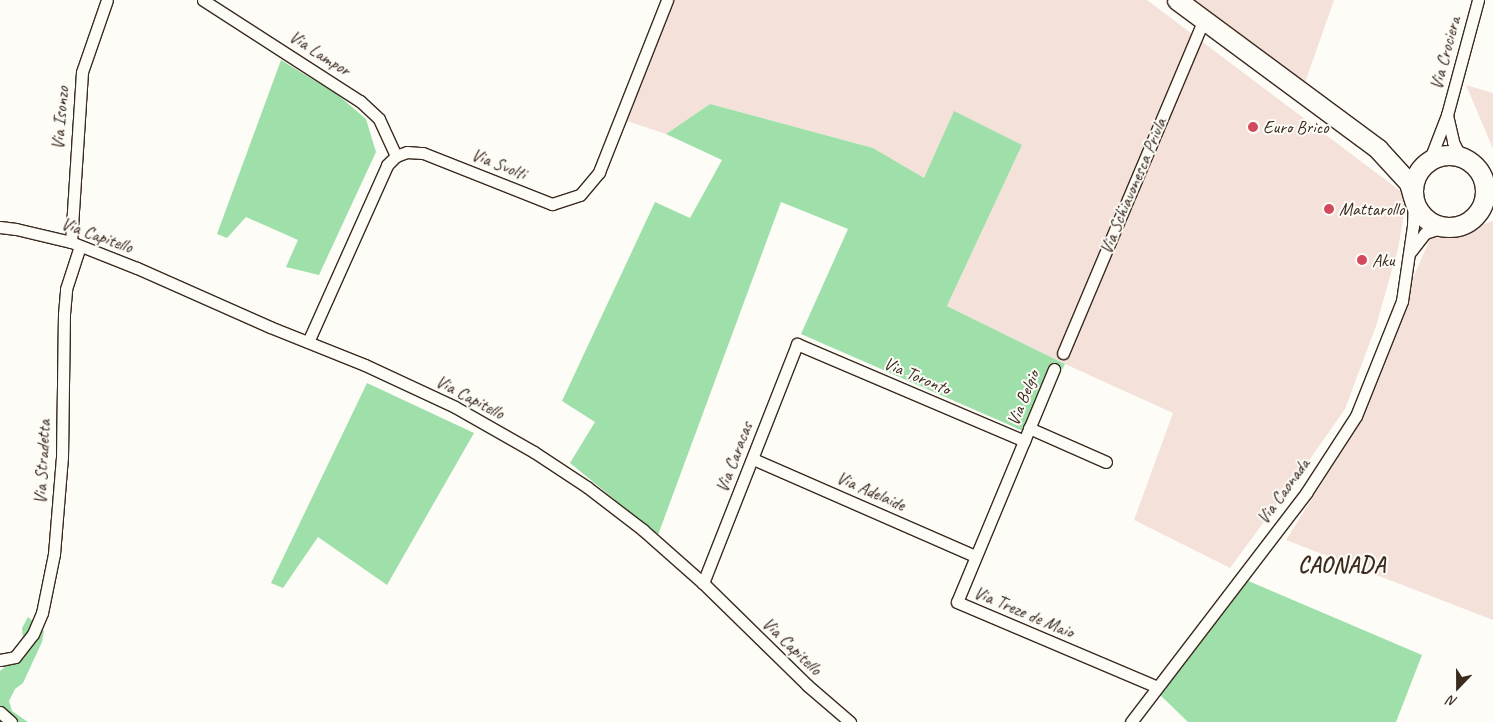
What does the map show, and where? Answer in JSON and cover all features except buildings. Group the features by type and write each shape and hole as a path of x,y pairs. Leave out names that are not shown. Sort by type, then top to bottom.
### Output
{"main road":[{"path":"1177,0 1378,149 1409,183 1414,198 1425,217 1444,227 1464,224 1485,214 1486,195 1489,184 1474,164 1460,156 1450,154 1427,161 1378,149"},
{"path":"1414,198 1416,176 1427,161"}],"street":[{"name":"Via Isonzo","path":"75,244 82,72 107,0"},
{"name":"Via Lampor","path":"203,0 360,101 379,119 396,156"},
{"name":"Via Svolti","path":"396,156 407,152 423,153 552,204 580,195 599,172 667,0"},
{"name":"Via Crociera","path":"1427,161 1447,116 1478,0"},
{"name":"Via Schiavonesca Priula","path":"1063,353 1204,20"},
{"name":"Via Crociera","path":"1447,116 1460,156"},
{"path":"308,342 387,165 396,156"},
{"name":"Via Caonada","path":"1131,722 1306,493 1356,416 1402,301 1410,253 1414,198"},
{"name":"Via Capitello","path":"0,227 16,229 75,244 365,365 455,407 534,452 587,487 627,518 703,583 807,685 850,722"},
{"name":"Via Caonada","path":"1410,253 1425,233 1444,227"},
{"name":"Via Stradetta","path":"0,660 15,657 33,634 42,613 54,554 62,457 66,289 75,244"},
{"name":"Via Caracas","path":"703,583 797,344"},
{"name":"Via Toronto","path":"797,344 1024,441"},
{"name":"Via Belgio","path":"1024,441 1054,369"},
{"path":"1029,428 1106,462"},
{"name":"Via Treze de Maio","path":"1024,441 957,602 1157,687"},
{"name":"Via Adelaide","path":"753,458 975,556"},
{"path":"0,712 11,722"}],"shaded area":[{"path":"666,0 1147,0 1407,196 1398,249 1376,326 1345,409 1230,568 1134,520 1173,413 1065,364 947,306 1022,145 924,179 873,148 710,104 666,134 624,120"},
{"path":"1195,0 1334,0 1305,83"},
{"path":"1466,85 1493,93 1493,149"},
{"path":"1493,221 1493,620 1286,540 1363,418 1396,332 1408,289 1431,237 1468,235 1478,226"}],"green space":[{"path":"281,60 338,95 366,119 376,152 319,275 286,267 298,240 246,217 227,238 217,234"},
{"path":"710,104 873,148 924,178 954,111 1022,145 947,306 1065,364 1030,434 801,334 848,229 781,202 658,535 570,463 595,422 562,401 655,202 690,218 722,160 666,134"},
{"path":"367,383 474,433 387,585 318,537 283,588 271,583"},
{"path":"1246,580 1422,655 1396,722 1188,722 1158,693"},
{"path":"28,617 44,631 42,642 23,683 15,689 9,701 12,711 28,722 0,722 0,671 12,661 23,641 22,628"}],"place":[{"name":"Euro Brico","path":"1253,127"},
{"name":"Mattarollo","path":"1329,209"},
{"name":"Aku","path":"1362,260"}],"district":[{"name":"CAONADA","path":"1342,566"}]}
